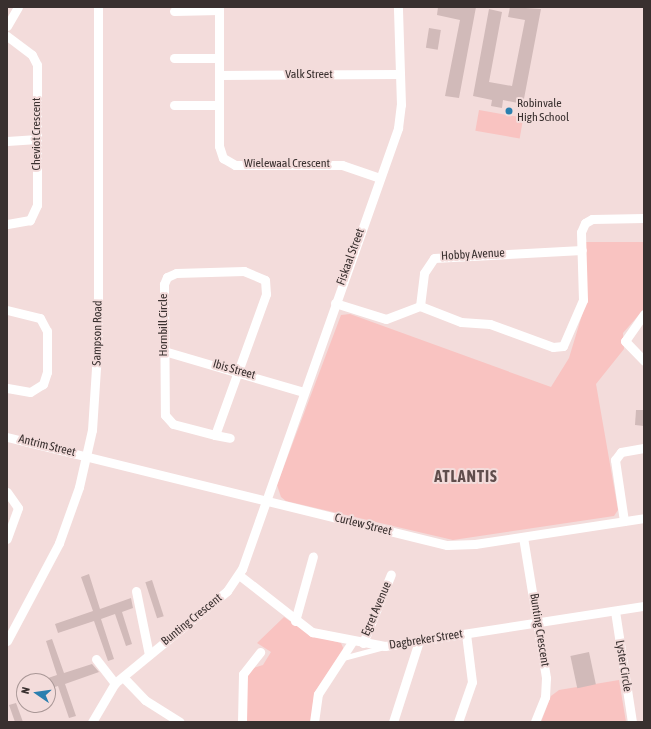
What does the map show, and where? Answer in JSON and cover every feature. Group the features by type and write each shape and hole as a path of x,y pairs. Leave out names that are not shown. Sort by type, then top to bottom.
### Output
{"street":[{"path":"7,26 18,7"},
{"name":"Sampson Road","path":"7,641 59,543 86,456 98,363 98,7"},
{"name":"Fiskaal Street","path":"264,500 380,178 399,121 400,74 398,7"},
{"name":"Wielewaal Crescent","path":"174,11 219,9 219,150 231,163 335,164 380,178"},
{"name":"Cheviot Crescent","path":"7,36 36,61 37,139 36,212 26,222 7,224"},
{"path":"174,58 219,58"},
{"name":"Valk Street","path":"219,75 400,74"},
{"path":"174,105 219,105"},
{"path":"7,141 37,139"},
{"path":"335,303 386,319 420,306 461,322 490,324 553,347 563,346 582,307 581,232 587,221 644,218"},
{"name":"Hobby Avenue","path":"420,306 424,273 434,258 582,250"},
{"name":"Hornbill Circle","path":"215,435 267,288 265,280 244,271 176,274 167,277 164,284 166,418 173,424 215,435 230,438"},
{"path":"7,310 40,318 47,331 47,372 43,384 30,392 7,388"},
{"path":"644,314 626,341 644,361"},
{"name":"Ibis Street","path":"164,351 238,371 303,392"},
{"name":"Antrim Street","path":"7,437 86,456"},
{"path":"624,521 615,460 621,452 644,448"},
{"name":"Curlew Street","path":"86,456 448,545 523,537 644,518"},
{"path":"7,492 15,500 17,511 7,539"},
{"name":"Bunting Crescent","path":"92,722 115,683 220,598 239,575 264,500"},
{"name":"Bunting Crescent","path":"523,537 538,622 546,688 535,722"},
{"path":"294,621 313,556"},
{"name":"Egret Avenue","path":"363,643 391,574"},
{"name":"Dagbreker Street","path":"239,575 294,621 312,632 352,642 385,646 538,622"},
{"path":"136,591 149,655"},
{"path":"538,622 644,606"},
{"name":"Lyster Circle","path":"615,611 632,722"},
{"path":"458,722 472,682 466,634"},
{"path":"393,722 419,641"},
{"path":"314,722 318,694 352,642"},
{"path":"242,722 243,674 260,652"},
{"path":"96,659 115,683"},
{"path":"123,677 145,700 180,722"}],"lane":[{"path":"342,658 385,646"}],"shaded area":[{"path":"479,110 523,118 520,138 475,131"},
{"path":"584,242 644,242 644,309 623,333 624,349 596,384 618,510 614,516 453,540 286,501 281,497 277,485 341,315 350,314 551,387 569,358 585,305"},
{"path":"284,617 310,635 341,643 344,650 314,693 311,722 246,722 245,680 250,669 263,665 271,652 257,643"},
{"path":"619,680 626,722 541,722 551,696 559,690"}],"building":[{"path":"438,7 476,7 459,98 445,96 460,20 437,15"},
{"path":"510,7 541,9 523,104 503,100 502,108 491,106 492,100 473,96 489,9 502,12 489,82 512,86 525,20 508,17"},
{"path":"429,28 441,30 438,50 426,48"},
{"path":"636,410 644,410 644,426 635,425"},
{"path":"89,574 100,609 131,598 133,608 122,612 132,644 126,646 115,614 101,619 114,659 108,661 94,621 58,633 55,624 93,611 81,577"},
{"path":"152,580 164,616 157,618 145,582"},
{"path":"52,639 64,673 92,664 99,672 65,684 76,716 69,718 58,686 56,687 57,675 46,641"},
{"path":"589,652 596,684 577,688 570,656"},
{"path":"16,703 16,713 20,713 23,722 15,722 9,705"}],"place":[{"name":"Robinvale High School","path":"509,111"}],"district":[{"name":"ATLANTIS","path":"466,476"}]}
